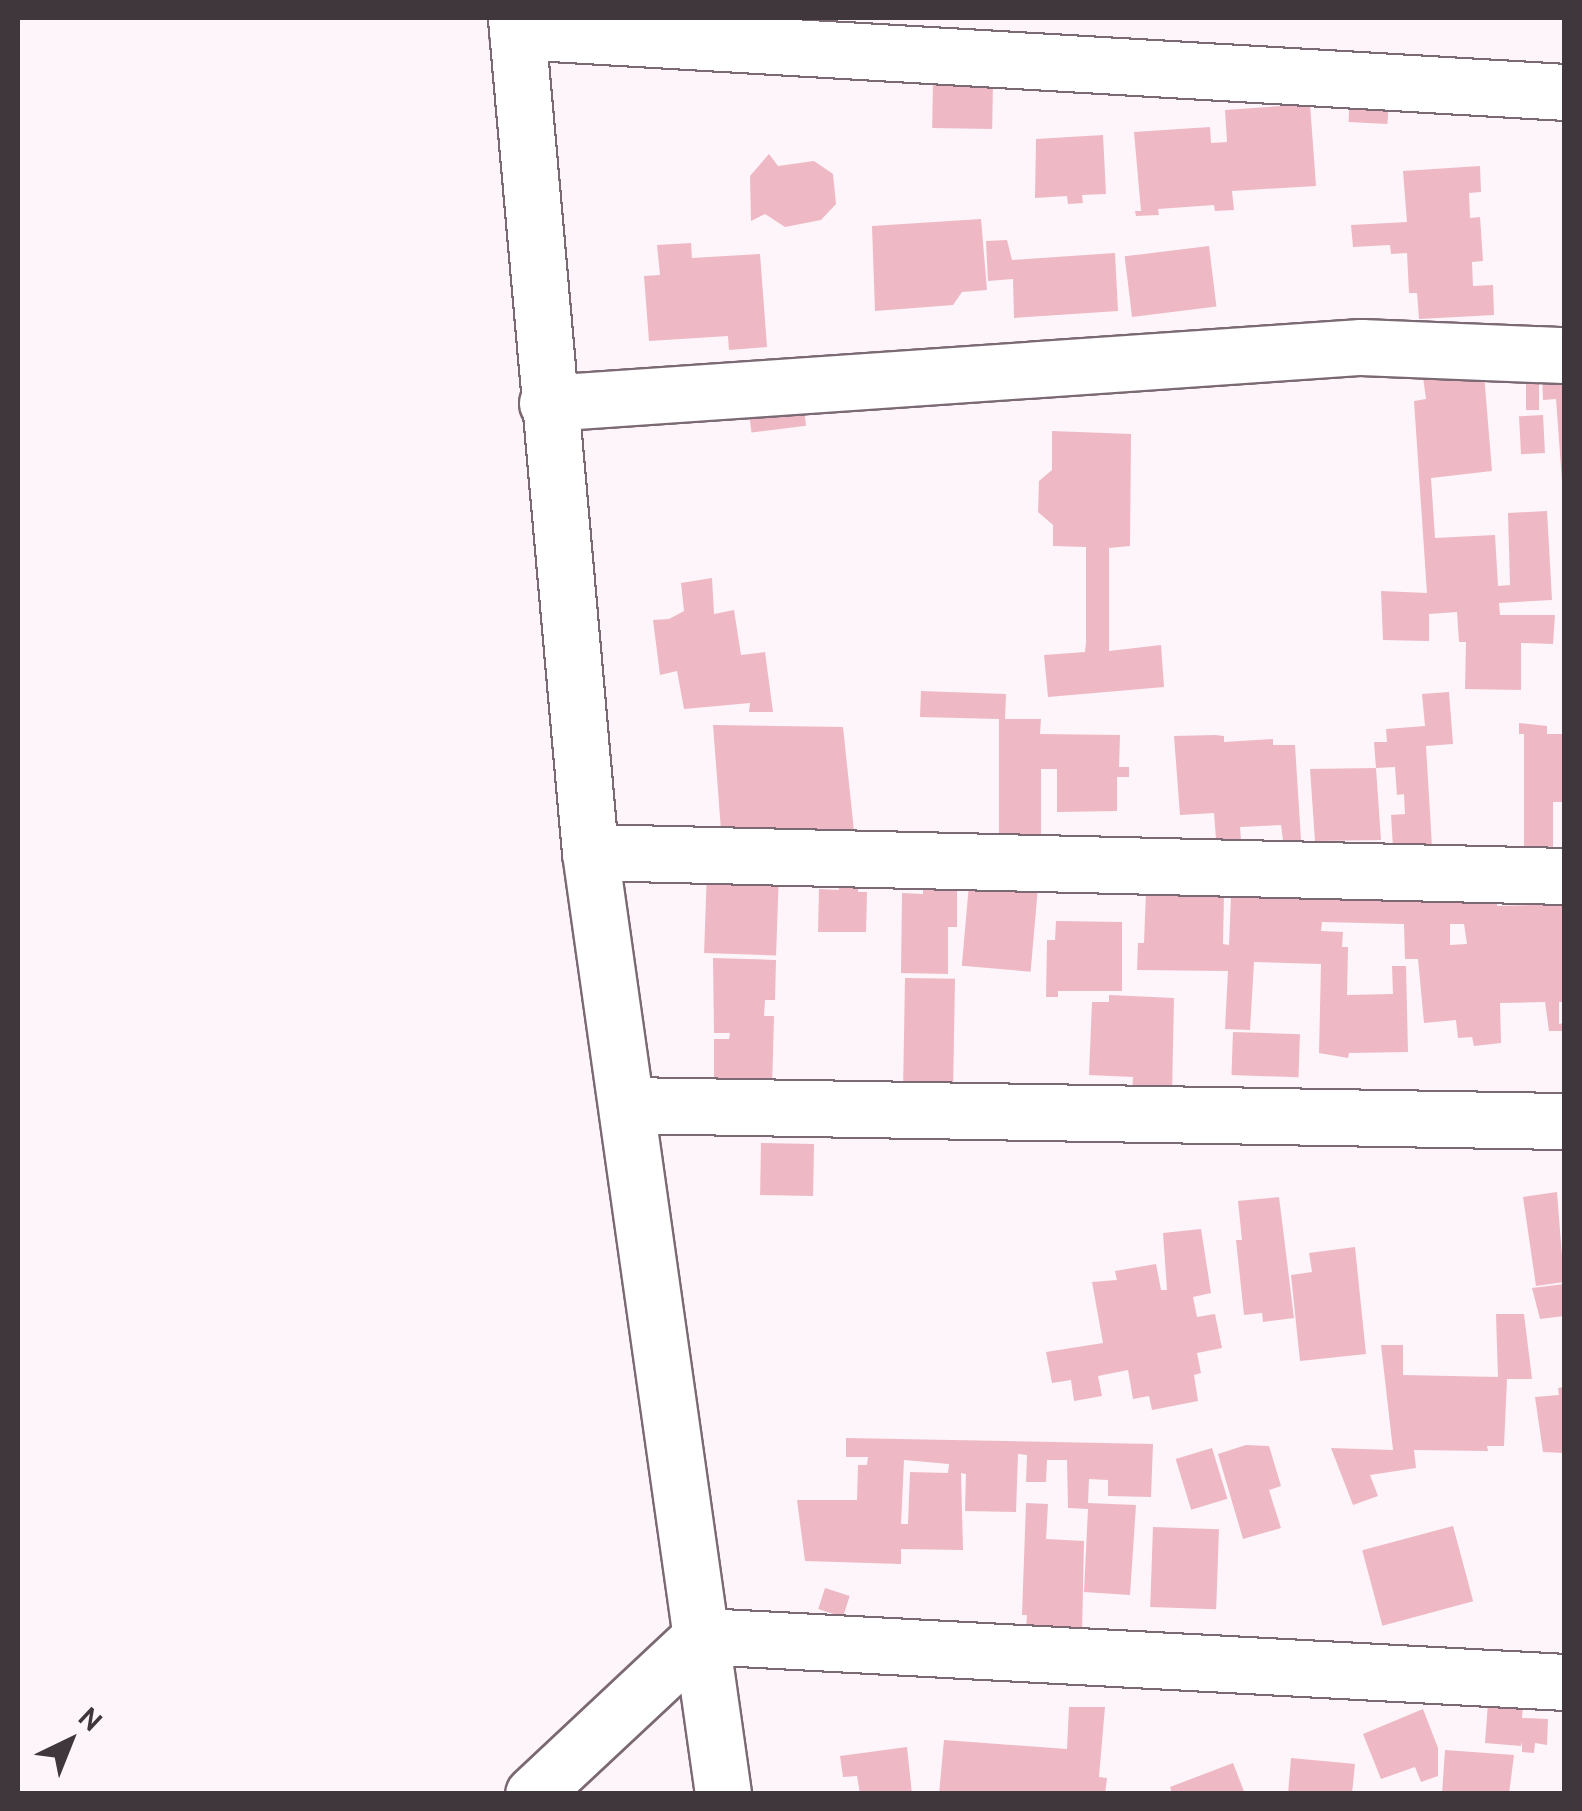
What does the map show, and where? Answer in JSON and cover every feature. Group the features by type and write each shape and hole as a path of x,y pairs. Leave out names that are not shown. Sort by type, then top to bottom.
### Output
{"street":[{"path":"723,1794 590,852 546,403 516,24 1564,92"},
{"path":"546,403 1361,347 1564,355"},
{"path":"590,852 1564,876"},
{"path":"627,1105 1564,1121"},
{"path":"533,1794 702,1636 1564,1682"}],"building":[{"path":"933,81 993,82 992,129 932,128"},
{"path":"1350,94 1389,96 1387,124 1349,122"},
{"path":"1310,104 1316,186 1232,191 1234,210 1215,211 1214,205 1158,209 1159,215 1136,216 1135,211 1141,211 1134,132 1210,127 1211,143 1227,142 1225,110"},
{"path":"1103,135 1106,194 1082,195 1083,203 1068,204 1067,196 1035,198 1036,139"},
{"path":"769,154 778,166 814,161 833,174 836,204 821,220 785,227 765,214 751,221 750,176"},
{"path":"1480,166 1481,192 1469,193 1470,218 1480,217 1483,261 1472,262 1473,286 1493,285 1494,315 1419,319 1417,293 1409,293 1407,253 1391,254 1390,245 1353,247 1351,225 1407,222 1403,171"},
{"path":"981,219 987,290 962,292 953,305 875,311 872,226"},
{"path":"1007,240 1012,260 1115,253 1118,311 1014,318 1013,279 988,281 986,241"},
{"path":"691,243 692,258 760,254 767,347 729,350 728,336 649,341 644,276 660,275 657,245"},
{"path":"1209,246 1216,307 1132,317 1125,256"},
{"path":"1564,368 1562,481 1556,399 1543,400 1542,373"},
{"path":"1484,374 1492,471 1431,478 1435,538 1495,535 1498,586 1510,585 1508,513 1547,511 1552,600 1499,603 1500,615 1555,615 1553,644 1521,643 1521,690 1465,689 1466,642 1459,642 1457,612 1429,614 1429,641 1383,640 1381,591 1427,593 1414,401 1426,399 1423,377"},
{"path":"1526,378 1539,378 1539,410 1526,410"},
{"path":"803,401 806,426 751,433 748,408"},
{"path":"1543,415 1545,453 1521,454 1519,416"},
{"path":"1052,431 1131,434 1130,546 1109,548 1109,651 1161,645 1164,687 1048,697 1044,655 1085,652 1086,642 1086,547 1053,546 1053,525 1038,512 1039,481 1052,470"},
{"path":"712,578 714,614 734,610 741,655 765,652 773,712 749,712 750,703 684,709 677,671 660,675 653,620 669,619 684,611 681,583"},
{"path":"921,691 1006,694 1005,719 1041,719 1040,734 1120,735 1119,767 1129,767 1129,777 1117,777 1117,811 1057,812 1057,769 1041,769 1041,843 999,843 999,719 920,717"},
{"path":"1449,692 1453,744 1426,746 1432,847 1393,848 1391,815 1405,814 1404,794 1397,795 1395,767 1376,768 1374,742 1387,742 1386,729 1425,726 1422,694"},
{"path":"1519,723 1547,726 1547,734 1564,734 1564,802 1553,802 1553,847 1524,846 1524,734 1519,734"},
{"path":"713,725 843,727 854,831 721,830"},
{"path":"1174,736 1224,736 1224,742 1273,739 1273,745 1295,745 1301,840 1283,840 1281,825 1240,827 1241,840 1216,839 1214,813 1180,815"},
{"path":"1376,768 1381,840 1315,841 1310,769"},
{"path":"707,870 779,873 776,955 704,953"},
{"path":"838,884 858,885 858,892 867,892 866,932 818,932 819,889 839,890"},
{"path":"969,884 1038,890 1031,972 962,966"},
{"path":"923,886 957,887 957,927 948,927 948,974 901,973 902,893 923,894"},
{"path":"1310,888 1497,895 1497,906 1564,904 1564,1002 1559,1002 1559,1024 1564,1023 1564,1031 1549,1031 1545,1002 1500,1003 1501,1043 1474,1046 1472,1037 1458,1038 1456,1020 1424,1023 1418,959 1405,959 1404,924 1322,922 1321,931 1343,932 1342,947 1348,947 1347,995 1393,994 1392,966 1406,966 1408,1052 1349,1053 1348,1058 1319,1053 1321,964 1254,962 1250,1030 1225,1029 1228,971 1137,970 1138,943 1144,943 1146,892 1224,894 1223,944 1229,945 1231,896 1309,899","holes":["1450,924 1464,924 1467,944 1450,945"]},
{"path":"1056,921 1122,922 1122,991 1058,991 1058,997 1046,997 1047,940 1055,940"},
{"path":"713,958 776,960 775,1000 765,1000 764,1016 774,1016 772,1089 714,1085 714,1039 729,1039 730,1033 714,1033"},
{"path":"905,978 955,979 953,1084 903,1083"},
{"path":"1109,995 1174,998 1172,1094 1132,1094 1133,1077 1089,1075 1092,1002 1109,1002"},
{"path":"1233,1032 1300,1034 1298,1077 1231,1075"},
{"path":"761,1143 814,1144 813,1196 760,1195"},
{"path":"1557,1192 1564,1282 1536,1286 1523,1197"},
{"path":"1279,1197 1294,1318 1263,1322 1262,1313 1244,1315 1236,1240 1242,1240 1238,1201"},
{"path":"1201,1229 1211,1293 1193,1297 1197,1317 1215,1314 1222,1348 1197,1353 1201,1373 1194,1375 1198,1401 1152,1410 1149,1396 1133,1399 1128,1370 1098,1376 1102,1396 1074,1401 1071,1380 1052,1383 1046,1352 1103,1343 1092,1282 1117,1280 1115,1271 1156,1264 1161,1290 1167,1290 1163,1233"},
{"path":"1355,1247 1366,1354 1300,1361 1291,1275 1312,1272 1309,1253"},
{"path":"1564,1284 1564,1316 1540,1319 1532,1288"},
{"path":"1496,1314 1524,1314 1532,1379 1507,1379 1504,1446 1487,1446 1488,1451 1414,1450 1416,1468 1370,1475 1378,1496 1353,1505 1331,1448 1393,1450 1381,1345 1403,1345 1403,1375 1498,1377"},
{"path":"1564,1387 1564,1453 1543,1452 1535,1397 1559,1395 1558,1388"},
{"path":"846,1438 1153,1444 1151,1497 1108,1496 1108,1480 1089,1479 1088,1503 1136,1505 1130,1595 1084,1592 1088,1509 1068,1508 1067,1460 1047,1460 1046,1482 1026,1482 1027,1455 1018,1454 1016,1512 965,1511 966,1474 961,1473 963,1550 901,1549 901,1564 805,1561 797,1500 857,1500 858,1465 867,1465 868,1457 846,1457","holes":["904,1460 949,1464 948,1473 910,1472 908,1524 901,1524"]},
{"path":"1246,1445 1269,1446 1281,1486 1269,1490 1281,1528 1243,1539 1218,1454"},
{"path":"1212,1448 1227,1499 1191,1510 1176,1459"},
{"path":"1026,1503 1048,1504 1046,1539 1084,1541 1082,1633 1026,1629 1027,1615 1022,1615"},
{"path":"1453,1526 1473,1601 1382,1626 1362,1550"},
{"path":"1153,1527 1219,1529 1216,1609 1150,1607"},
{"path":"825,1588 850,1596 843,1617 818,1609"},
{"path":"1488,1703 1523,1705 1522,1718 1548,1719 1547,1745 1535,1743 1534,1753 1522,1752 1522,1742 1521,1746 1485,1743"},
{"path":"1069,1707 1105,1707 1099,1777 1107,1778 1105,1794 939,1794 944,1740 1067,1749"},
{"path":"1423,1709 1438,1748 1438,1776 1421,1782 1415,1767 1381,1779 1363,1734"},
{"path":"907,1747 912,1794 860,1794 857,1776 843,1777 840,1756"},
{"path":"1445,1750 1514,1755 1509,1794 1442,1794"},
{"path":"1291,1758 1355,1764 1352,1794 1288,1794"},
{"path":"1233,1763 1245,1794 1172,1794 1170,1787"}]}
